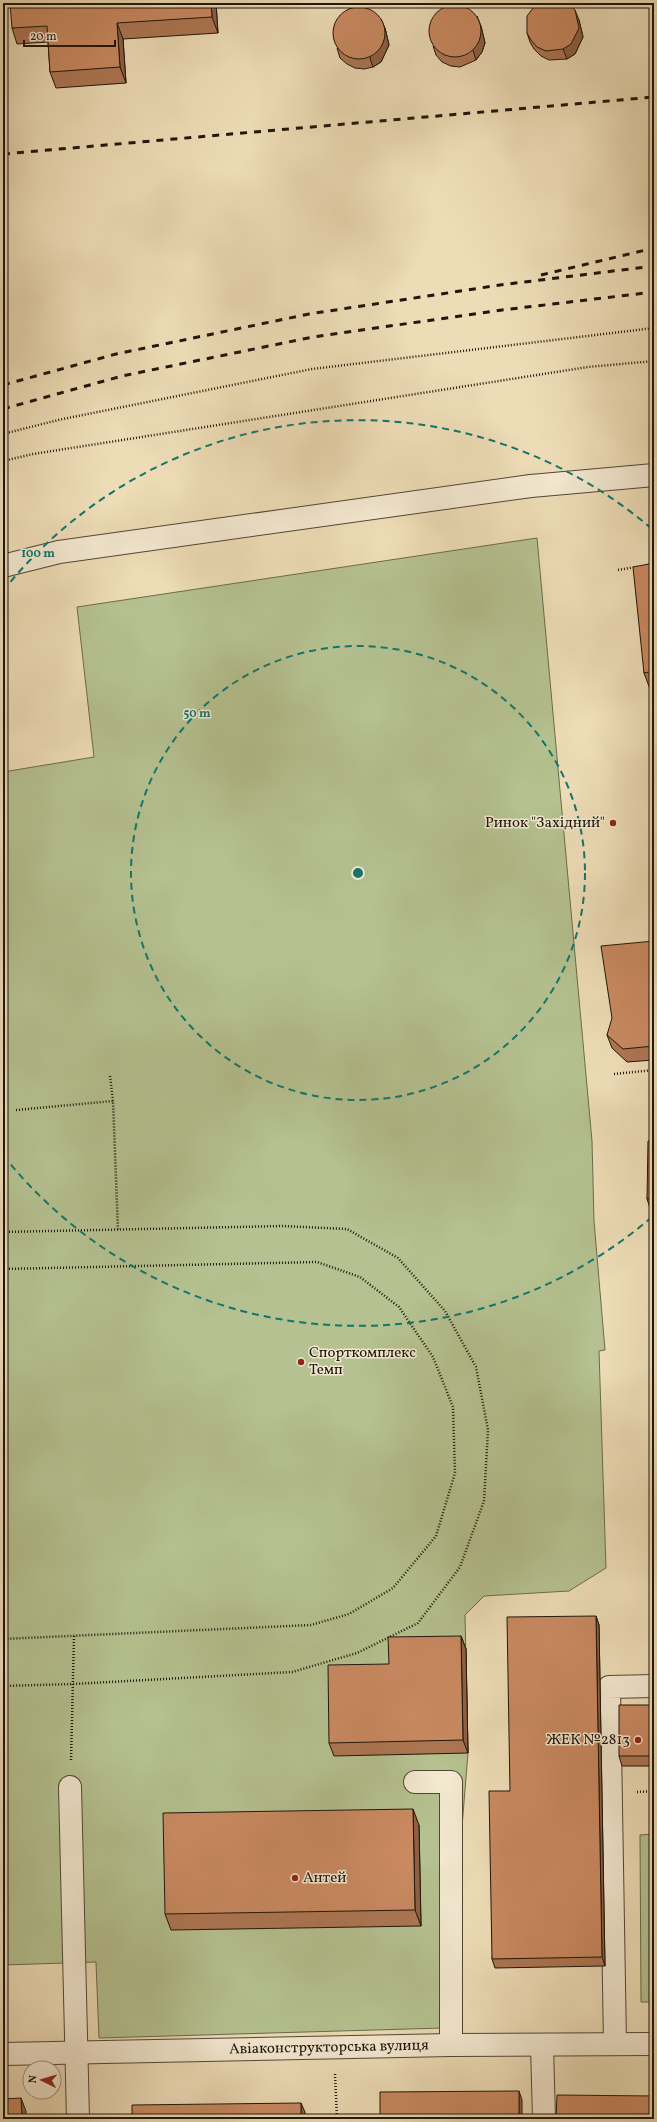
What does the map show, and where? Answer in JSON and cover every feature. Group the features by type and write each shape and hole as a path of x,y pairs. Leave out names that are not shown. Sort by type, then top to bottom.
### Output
{"street":[{"path":"3,566 60,552 523,487 654,475"},
{"path":"615,2044 608,1687 654,1686"},
{"path":"415,1782 452,1782 451,2045"},
{"path":"70,1787 78,2119"},
{"name":"Авіаконструкторська вулиця","path":"3,2054 451,2045 654,2044"},
{"path":"542,2045 544,2119"}],"path":[{"path":"3,434 58,420 312,369 654,328"},
{"path":"3,461 33,454 355,402 588,367 654,361"},
{"path":"618,570 640,566"},
{"path":"614,1074 654,1070"},
{"path":"110,1076 113,1101 118,1230"},
{"path":"16,1110 113,1101"},
{"path":"3,1232 283,1226 347,1229 398,1258 445,1311 476,1367 488,1430 484,1501 460,1567 418,1623 357,1653 292,1672 73,1684 3,1686"},
{"path":"3,1269 317,1262 360,1277 399,1307 433,1357 453,1407 455,1473 436,1536 393,1588 349,1614 311,1625 3,1639"},
{"path":"70,1787 74,1636"},
{"path":"334,2047 336,2119"}],"green space":[{"name":"Спорткомплекс Темп","path":"537,538 592,1141 594,1221 605,1350 599,1351 606,1568 569,1591 484,1596 465,1615 468,1753 452,1950 443,2028 99,2038 96,1962 3,1965 3,772 94,757 77,607"},
{"path":"654,1834 654,2002 641,2002 640,1835"}],"building":[{"path":"10,3 211,3 212,17 117,23 120,67 50,72 47,26 12,28"},
{"path":"537,3 568,3 575,10 579,28 571,44 563,49 546,51 537,47 531,40 527,33 527,16"},
{"path":"450,5 460,5 474,12 481,26 481,36 474,50 460,57 450,57 440,53 433,46 429,36 429,26 433,16 440,9"},
{"path":"354,7 364,7 374,11 381,18 385,28 385,38 381,48 374,55 364,59 354,59 344,55 337,48 333,38 333,28 337,18 344,11"},
{"path":"651,373 654,373 654,394"},
{"path":"654,563 654,671 644,673 633,567"},
{"path":"654,941 654,1046 623,1049 607,1035 612,1018 601,946"},
{"path":"648,1141 654,1141 654,1199 647,1199"},
{"path":"596,1616 602,1957 492,1959 489,1791 510,1791 507,1617"},
{"path":"461,1636 463,1740 329,1743 328,1665 389,1664 388,1637"},
{"name":"ЖЕК №2813","path":"619,1705 654,1705 654,1756 619,1756"},
{"name":"Антей","path":"413,1809 415,1910 165,1914 163,1813"},
{"path":"519,2091 519,2119 380,2119 380,2092"},
{"path":"557,2095 654,2096 654,2119 556,2119"},
{"path":"21,2098 22,2119 3,2119 3,2099"},
{"path":"301,2103 301,2119 132,2119 132,2105"}],"railway":[{"path":"3,154 654,97"},
{"path":"541,275 654,248"},
{"path":"3,385 116,354 309,314 500,285 654,266"},
{"path":"3,409 122,376 313,337 502,310 654,292"}],"place":[{"name":"Ринок \"Західний\"","path":"613,823"},
{"name":"Спорткомплекс Темп","path":"301,1362"},
{"name":"ЖЕК №2813","path":"638,1740"},
{"name":"Антей","path":"295,1878"}]}
